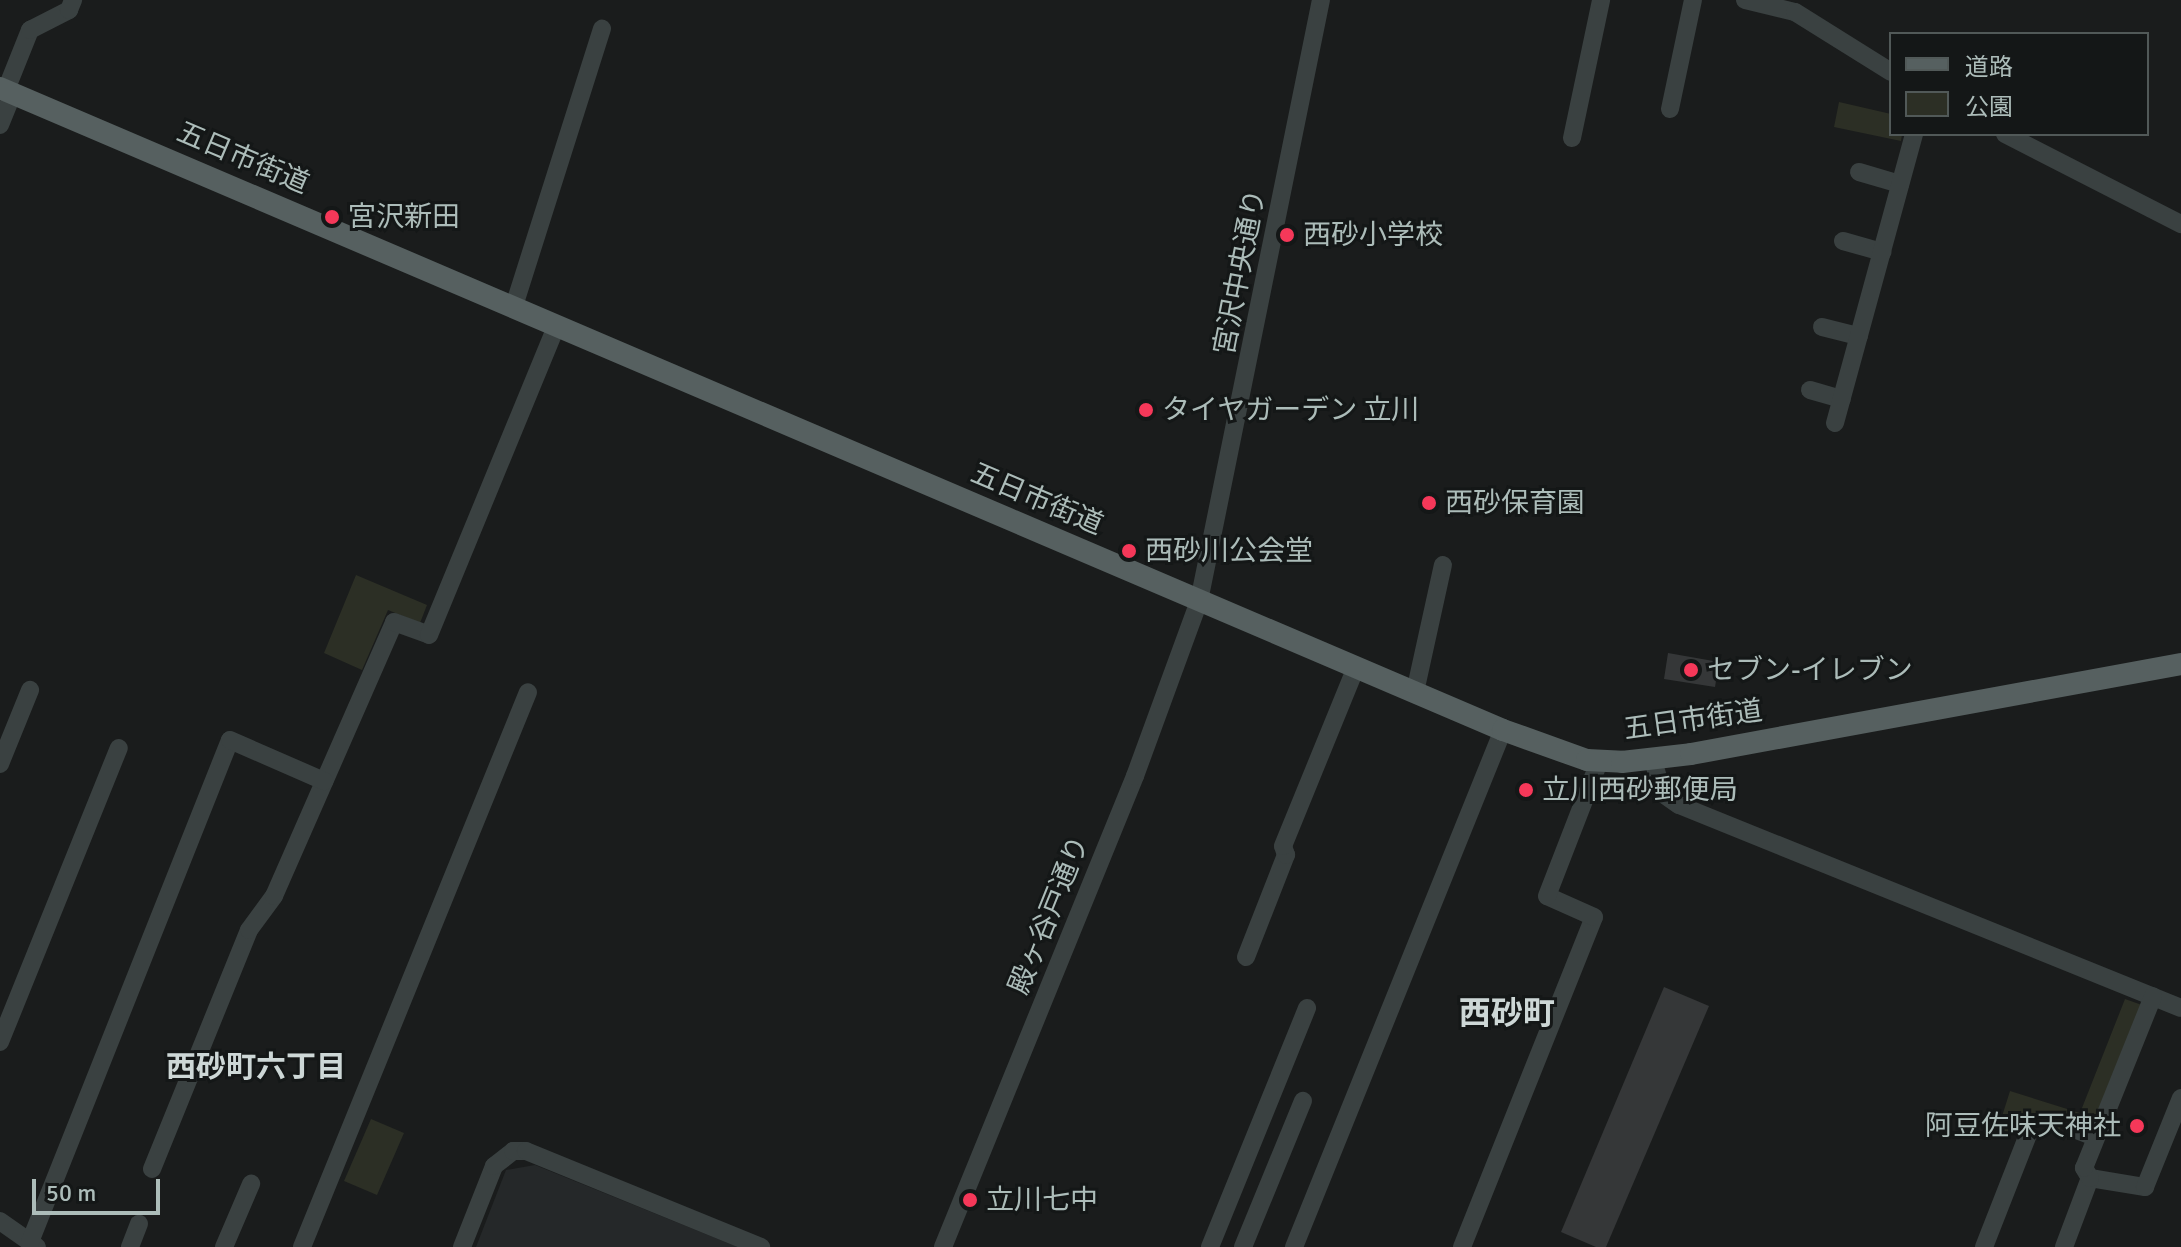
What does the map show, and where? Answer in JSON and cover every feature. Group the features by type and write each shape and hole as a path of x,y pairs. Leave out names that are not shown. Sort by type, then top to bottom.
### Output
{"main road":[{"name":"五日市街道","path":"6,90 1503,730 1599,762 1653,760 2181,664"}],"street":[{"path":"0,125 6,90 30,30 69,10 73,0"},
{"name":"宮沢中央通り","path":"1199,601 1321,0"},
{"path":"1572,138 1601,0"},
{"path":"1670,109 1670,77 1693,0"},
{"path":"1745,0 1796,6 1889,71"},
{"path":"514,306 602,29"},
{"path":"1835,423 1913,136"},
{"path":"2009,136 2181,224"},
{"path":"1859,172 1900,184"},
{"path":"1843,241 1882,252"},
{"path":"152,1169 249,930 274,896 394,622 429,635 557,325"},
{"path":"1822,327 1859,336"},
{"path":"1810,390 1842,399"},
{"path":"1415,692 1443,565"},
{"name":"殿ヶ谷戸通り","path":"943,1247 1135,776 1199,601"},
{"path":"1246,957 1286,855 1283,846 1356,667"},
{"path":"0,764 30,690"},
{"path":"302,1247 528,692"},
{"path":"1294,1247 1503,730"},
{"path":"0,1221 34,1244 230,740 324,781"},
{"path":"0,1042 119,748"},
{"path":"1653,760 1663,794 1679,805 2181,1008"},
{"path":"1462,1247 1594,917 1547,896 1599,762"},
{"path":"2153,996 2084,1168 2090,1178 2145,1187 2181,1098"},
{"path":"1210,1247 1307,1008"},
{"path":"1243,1247 1303,1101"},
{"path":"2074,1129 2095,1137"},
{"path":"1984,1247 2028,1135"},
{"path":"1250,1149 1278,1162"},
{"path":"462,1247 494,1166 513,1151 526,1151 761,1247"},
{"path":"2064,1247 2090,1178"},
{"path":"224,1247 251,1184"},
{"path":"130,1247 139,1224"}],"shaded area":[{"path":"535,1165 738,1247 476,1247 506,1170"}],"green space":[{"path":"1839,102 1889,114 1889,136 1902,136 1901,141 1834,127"},
{"path":"356,575 427,605 420,623 388,610 362,670 324,653"},
{"path":"2125,999 2142,1005 2094,1126 2064,1118 2059,1131 2024,1120 2019,1136 1998,1129 2010,1091 2080,1113"},
{"path":"371,1119 404,1133 377,1195 344,1181"}],"building":[{"name":"セブン-イレブン","path":"1668,653 1719,662 1715,687 1664,679"},
{"path":"1664,987 1709,1006 1606,1247 1596,1247 1561,1232"}],"place":[{"name":"宮沢新田","path":"332,217"},
{"name":"西砂小学校","path":"1287,235"},
{"name":"タイヤガーデン 立川","path":"1146,410"},
{"name":"西砂保育園","path":"1429,503"},
{"name":"西砂川公会堂","path":"1129,551"},
{"name":"セブン-イレブン","path":"1691,670"},
{"name":"立川西砂郵便局","path":"1526,790"},
{"name":"阿豆佐味天神社","path":"2137,1126"},
{"name":"立川七中","path":"970,1200"}],"district":[{"name":"西砂町","path":"1507,1014"},
{"name":"西砂町六丁目","path":"256,1068"}]}
